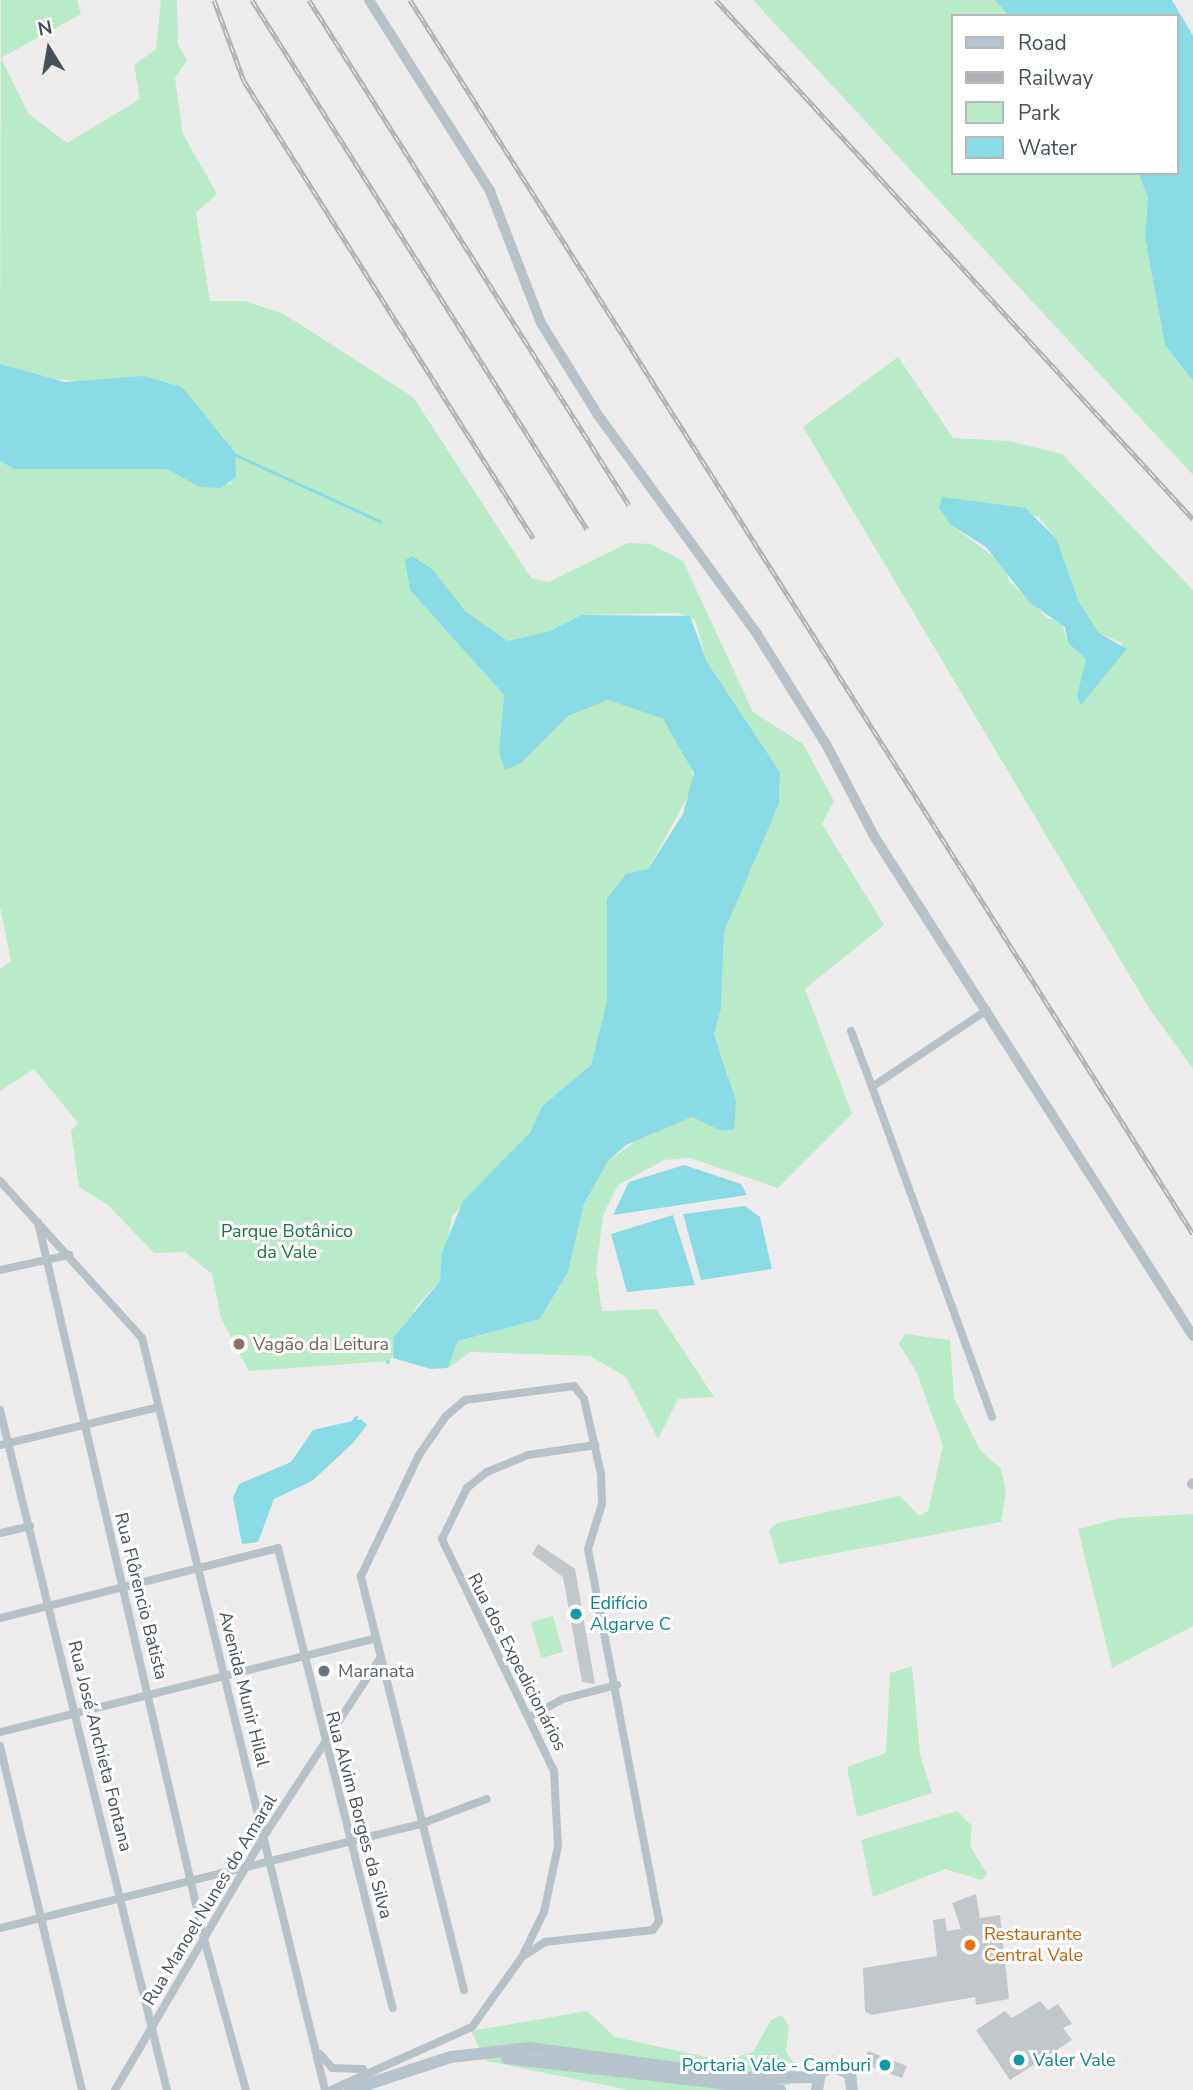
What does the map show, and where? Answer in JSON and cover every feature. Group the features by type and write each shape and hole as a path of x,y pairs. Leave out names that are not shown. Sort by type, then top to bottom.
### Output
{"main road":[{"path":"350,2090 429,2065 529,2049 817,2084 839,2067 850,2074 852,2090"},
{"path":"366,2090 429,2065 538,2058 780,2090"}],"street":[{"path":"369,0 490,191 541,323 598,415 757,634 828,746 874,836 1193,1336"},
{"path":"872,1087 987,1010"},
{"path":"851,1031 992,1416"},
{"path":"0,1181 69,1255 0,1270"},
{"name":"Rua Flôrencio Batista","path":"37,1219 193,1881 204,1939 246,2090"},
{"name":"Avenida Munir Hilal","path":"69,1255 142,1338 325,2090"},
{"path":"464,1990 362,1591 364,1564 419,1455 465,1400 574,1386 584,1399 604,1493 588,1549 617,1685 659,1921 653,1930 545,1942 523,1957"},
{"path":"4,1444 159,1407"},
{"name":"Rua José Anchieta Fontana","path":"0,1410 4,1444 30,1526 73,1715 121,1898 150,2031 167,2090"},
{"name":"Rua dos Expedicionários","path":"331,2090 472,2028 523,1957 551,1887 560,1815 554,1771 529,1717 452,1570 442,1539 467,1488 487,1472 528,1455 595,1445"},
{"path":"0,1533 30,1526"},
{"name":"Rua Alvim Borges da Silva","path":"198,1569 278,1548 302,1658 393,2008"},
{"path":"0,1618 198,1569"},
{"path":"0,1732 374,1639"},
{"name":"Rua Manoel Nunes do Amaral","path":"115,2090 249,1868 264,1836 380,1658"},
{"path":"529,1717 563,1699 617,1685"},
{"path":"0,1746 82,2090"},
{"path":"0,1928 423,1823 487,1799"},
{"path":"316,2046 332,2068 379,2067"}],"green space":[{"name":"Parque Botânico da Vale","path":"1,0 77,0 81,14 1,58 28,113 67,143 140,99 134,65 156,49 161,0 177,0 178,45 187,60 175,78 183,134 217,194 196,213 210,301 245,301 284,314 413,397 531,578 548,582 628,543 651,544 683,561 753,712 803,744 834,801 822,824 884,925 805,989 852,1114 778,1188 690,1158 664,1160 618,1185 603,1215 596,1271 602,1311 656,1309 714,1397 678,1399 658,1439 626,1377 590,1356 470,1352 448,1368 458,1341 540,1319 568,1272 584,1204 608,1161 648,1132 692,1117 719,1130 728,1075 714,1034 721,1009 724,932 779,804 780,772 707,662 695,620 677,613 581,615 550,631 508,641 465,611 419,559 410,590 504,695 499,752 521,763 568,716 608,700 663,719 690,759 694,785 648,869 607,899 607,1000 591,1065 542,1106 530,1133 452,1216 440,1281 416,1307 390,1361 249,1371 221,1318 212,1274 185,1252 154,1253 108,1205 79,1187 71,1131 78,1123 34,1069 0,1091 0,969 11,961 0,907 0,461 14,469 166,469 201,487 231,484 225,438 214,426 92,382 39,378 0,364"},
{"path":"753,0 995,0 1007,14 951,14 951,175 1139,175 1148,197 1145,238 1165,345 1193,381 1193,475"},
{"path":"898,357 953,438 1009,441 1062,454 1193,590 1193,1069 1149,1008 803,427","holes":["942,498 1039,517 1056,538 1079,602 1099,633 1122,643 1122,655 1081,705 1086,659 1068,643 1061,621 1047,618 1009,581 1006,566 951,525 939,508"]},
{"path":"905,1334 950,1340 954,1398 980,1450 1001,1469 1006,1492 1001,1522 779,1564 769,1530 777,1523 900,1496 919,1516 928,1511 943,1446 917,1373 899,1344"},
{"path":"1193,1514 1193,1626 1112,1668 1078,1529 1120,1518"},
{"path":"553,1616 563,1652 541,1658 531,1622"},
{"path":"912,1666 920,1754 932,1793 857,1817 847,1767 886,1753 890,1673"},
{"path":"957,1811 972,1826 970,1846 987,1874 982,1880 945,1869 873,1897 861,1840"},
{"path":"587,2011 615,2037 724,2061 753,2052 771,2020 782,2015 789,2027 786,2051 797,2068 789,2084 774,2090 629,2090 486,2061 471,2031"}],"water":[{"path":"995,0 1172,0 1193,36 1193,381 1165,345 1145,238 1148,197 1139,175 1179,175 1179,14 1007,14"},
{"path":"0,364 65,382 143,376 182,387 235,452 236,477 221,488 200,487 166,469 14,469 0,461"},
{"path":"942,497 1025,508 1056,538 1079,602 1099,633 1127,649 1081,705 1077,696 1086,659 1068,643 1065,627 1030,603 986,547 951,525 939,508"},
{"path":"413,556 433,570 465,611 508,641 550,631 581,615 690,616 707,662 780,772 779,804 724,932 721,1009 714,1034 736,1101 734,1130 719,1130 692,1117 626,1145 608,1161 584,1204 568,1272 540,1319 458,1341 448,1368 431,1369 393,1358 394,1337 440,1281 442,1252 463,1201 530,1133 542,1106 591,1065 607,1000 607,899 626,874 648,869 683,814 694,773 663,719 608,700 568,716 521,763 505,770 499,752 504,695 410,590 405,560"},
{"path":"684,1165 741,1184 747,1195 613,1215 629,1182"},
{"path":"745,1206 760,1217 772,1269 701,1280 683,1214"},
{"path":"673,1215 695,1285 627,1292 611,1234"},
{"path":"361,1419 367,1425 352,1444 312,1481 274,1499 258,1542 242,1544 233,1498 239,1484 291,1462 313,1430"}],"building":[{"name":"Edifício Algarve C","path":"538,1544 575,1569 595,1684 582,1682 563,1577 532,1554"},
{"name":"Restaurante Central Vale","path":"976,1894 980,1918 1000,1915 1009,1999 976,2005 975,1997 871,2015 865,2011 863,1968 937,1956 933,1920 945,1918 947,1931 961,1929 952,1903"},
{"name":"Valer Vale","path":"1040,2001 1048,2010 1058,2004 1072,2024 1063,2028 1072,2040 1010,2080 976,2030 1005,2011 1012,2018"},
{"name":"Portaria Vale - Camburi","path":"868,2051 907,2066 902,2078 863,2064"}],"waterway":[{"path":"234,454 380,521"},
{"path":"352,1422 356,1417"}],"railway":[{"path":"214,0 244,81 533,538"},
{"path":"252,0 587,529"},
{"path":"309,0 629,505"},
{"path":"410,0 1193,1234"},
{"path":"716,0 1193,519"}],"place":[{"name":"Vagão da Leitura","path":"239,1344"},
{"name":"Edifício Algarve C","path":"576,1614"},
{"name":"Maranata","path":"324,1671"},
{"name":"Restaurante Central Vale","path":"970,1945"},
{"name":"Valer Vale","path":"1019,2060"},
{"name":"Portaria Vale - Camburi","path":"885,2065"}]}
